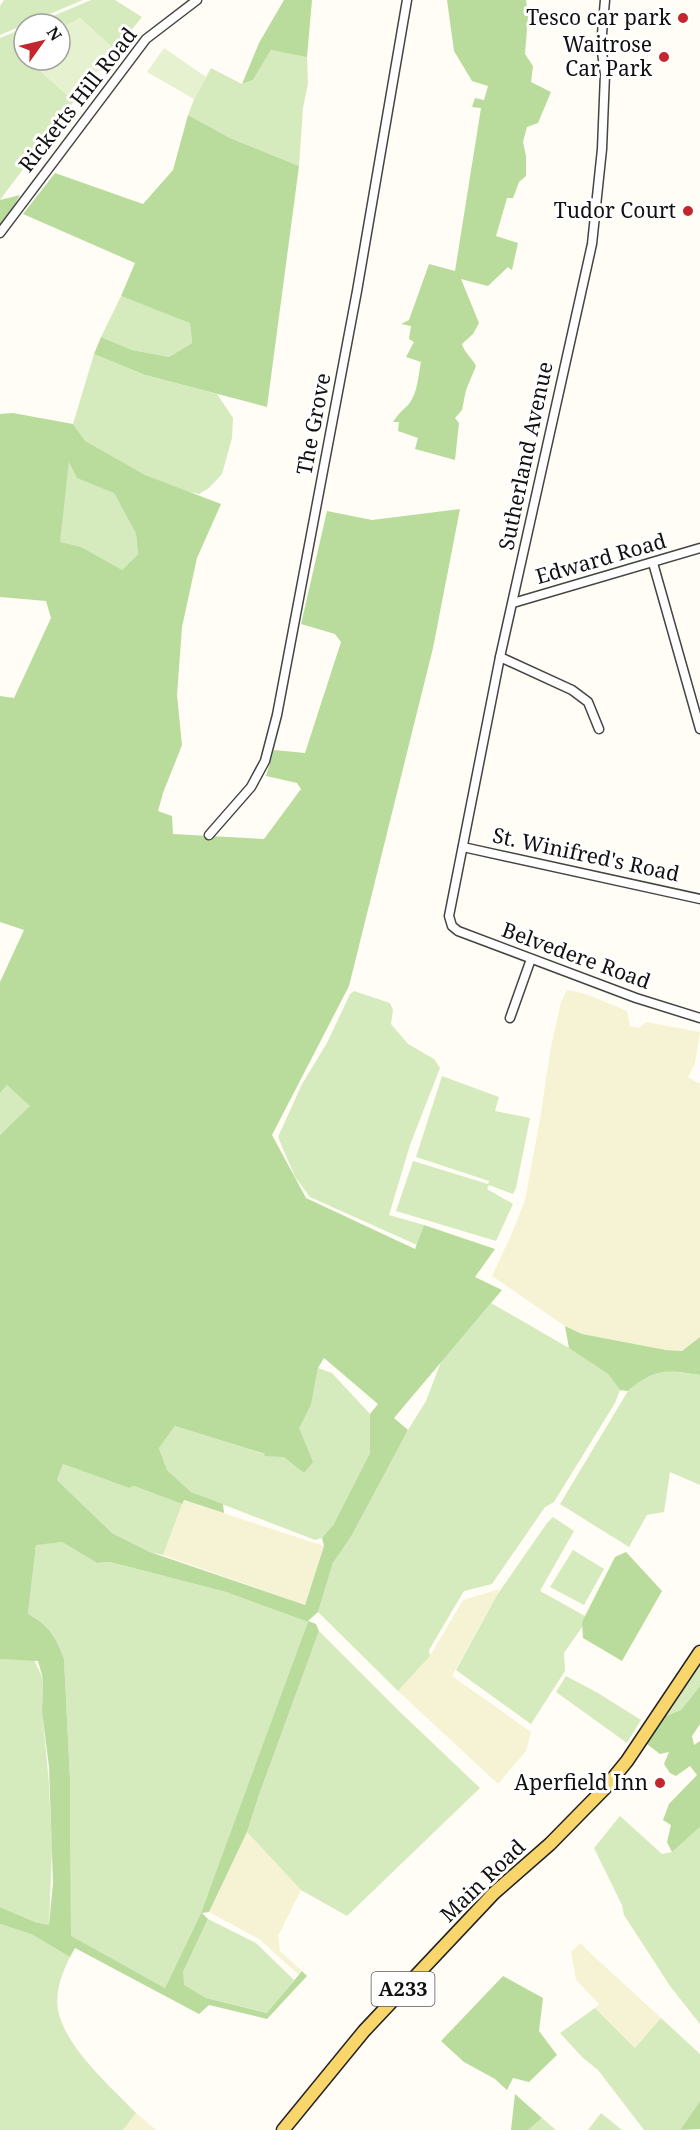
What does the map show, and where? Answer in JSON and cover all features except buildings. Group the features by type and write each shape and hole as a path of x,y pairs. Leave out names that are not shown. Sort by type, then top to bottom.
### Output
{"main road":[{"name":"Main Road","path":"283,2130 328,2072 364,2031 486,1902 550,1844 605,1788 627,1761 700,1652"}],"street":[{"name":"Ricketts Hill Road","path":"0,233 3,223 146,39 197,0"},
{"name":"The Grove","path":"209,836 251,787 265,761 277,715 357,291 407,0"},
{"name":"Sutherland Avenue","path":"449,916 500,657 592,244 602,149 605,74 601,45 605,0"},
{"name":"Edward Road","path":"513,603 700,548"},
{"path":"653,563 700,729"},
{"path":"500,657 572,690 588,702 599,729"},
{"name":"St. Winifred's Road","path":"463,847 700,899"},
{"name":"Belvedere Road","path":"449,916 452,926 458,931 636,998 700,1018"},
{"path":"510,1018 531,959"}],"shaded area":[{"path":"567,990 586,994 627,1011 630,1026 639,1028 646,1022 700,1032 695,1063 688,1077 700,1084 700,1337 682,1351 582,1334 565,1326 492,1276 525,1200 550,1052 561,1002"},
{"path":"183,1500 324,1546 305,1605 163,1555"},
{"path":"500,1589 452,1676 531,1732 526,1751 498,1784 398,1691 430,1656 463,1600"},
{"path":"247,1832 301,1890 278,1936 280,1951 302,1971 299,1975 259,1939 209,1912"},
{"path":"581,1943 661,2018 635,2048 595,2008 599,2004 576,1980 571,1952"},
{"path":"136,2113 156,2130 123,2130"}],"green space":[{"path":"4,0 83,0 55,12 12,12 12,30 0,35 0,6"},
{"path":"91,0 115,0 142,17 115,50 80,18 72,22 72,12 62,12"},
{"path":"284,0 312,0 307,57 271,50 253,80 242,84 259,43"},
{"path":"447,0 526,0 528,16 525,54 533,66 531,82 551,92 538,123 527,127 523,142 526,176 519,182 513,198 507,198 496,236 518,243 512,270 508,267 488,286 461,279 479,323 473,334 462,344 476,366 466,390 462,410 455,418 459,423 455,460 415,449 418,438 398,431 399,422 393,422 412,399 421,362 406,357 414,342 409,339 411,326 401,324 409,320 429,264 455,271 481,108 472,107 475,98 484,100 488,86 472,81 454,51"},
{"path":"80,18 115,50 74,101 41,72 72,72 72,22"},
{"path":"12,33 12,72 41,72 74,101 0,200 0,38"},
{"path":"164,48 206,77 194,99 147,72"},
{"path":"271,50 307,56 308,83 303,108 299,166 230,138 188,115 211,68 242,84 253,80"},
{"path":"188,115 230,138 299,166 267,407 145,375 94,354 101,337 132,350 169,357 192,343 190,323 121,296 135,263 23,214 55,173 143,204 173,170"},
{"path":"20,195 3,226 0,230 0,200"},
{"path":"121,296 190,322 192,343 169,357 132,350 101,337"},
{"path":"94,354 145,375 217,394 233,418 232,438 222,474 209,488 199,494 181,490 145,475 84,441 73,424"},
{"path":"13,413 73,424 85,441 145,475 221,504 197,558 182,627 177,695 182,745 158,811 172,816 173,834 264,839 301,789 297,783 266,776 274,750 305,753 341,642 335,634 301,624 327,511 372,520 460,509 433,648 349,986 272,1135 306,1198 415,1249 424,1225 495,1249 475,1277 502,1290 394,1418 408,1430 352,1535 333,1563 318,1612 308,1621 316,1624 319,1631 247,1832 209,1912 202,1913 208,1919 183,1972 184,1985 206,1998 267,2013 302,1971 307,1976 267,2019 209,2005 199,2014 75,1948 70,1957 31,1934 0,1924 0,1907 35,1922 49,1925 53,1883 49,1767 42,1711 43,1679 38,1661 0,1659 0,1135 30,1106 7,1085 0,1093 0,982 24,930 0,922 0,696 14,698 51,618 46,601 0,597 0,414","holes":["69,462 77,478 114,493 136,534 138,554 122,570 81,547 60,542","324,1358 378,1404 370,1414 370,1453 334,1524 322,1538 324,1546 305,1605 150,1552 112,1533 57,1480 63,1464 129,1488 134,1486 182,1504 184,1500 224,1513 223,1504 191,1492 167,1470 159,1448 175,1426 265,1454 264,1456 284,1457 304,1473 313,1462 299,1428 311,1405 318,1368","62,1542 97,1563 110,1562 226,1592 308,1622 201,1913 165,1988 71,1936 70,1779 64,1659 51,1632 28,1614 36,1545"]},
{"path":"69,460 100,486 114,493 136,534 138,554 122,570 59,543"},
{"path":"354,991 390,1003 393,1010 391,1024 408,1044 434,1059 440,1068 410,1145 389,1215 424,1225 417,1245 310,1197 295,1177 278,1137 302,1084 327,1043 350,994"},
{"path":"442,1076 499,1097 495,1111 530,1118 513,1194 489,1185 487,1189 513,1204 496,1241 396,1211 413,1161 488,1184 489,1181 416,1157"},
{"path":"7,1085 31,1106 0,1135 0,1093"},
{"path":"491,1303 576,1352 608,1374 620,1390 615,1403 554,1502 545,1507 492,1584 464,1591 429,1650 430,1656 398,1691 318,1612 333,1563 352,1535 426,1401 441,1362"},
{"path":"565,1326 582,1334 666,1350 682,1351 700,1337 700,1375 662,1372 646,1378 628,1391 620,1390 608,1374 569,1348"},
{"path":"318,1368 332,1373 370,1414 370,1453 336,1522 322,1538 315,1540 191,1492 167,1470 159,1448 175,1426 267,1455 302,1437 298,1428 311,1405"},
{"path":"664,1370 700,1375 700,1485 670,1472 664,1512 647,1515 629,1547 560,1504 628,1391 644,1377"},
{"path":"63,1464 182,1504 163,1555 150,1552 112,1533 57,1480"},
{"path":"553,1517 574,1531 540,1591 585,1616 582,1627 564,1653 565,1671 531,1724 456,1670 497,1595"},
{"path":"62,1542 97,1563 110,1562 226,1592 308,1622 264,1747 201,1913 165,1988 71,1937 70,1779 64,1659 51,1632 28,1614 36,1544"},
{"path":"573,1550 604,1569 584,1605 550,1587"},
{"path":"626,1552 662,1591 622,1661 583,1638 582,1623 615,1557"},
{"path":"319,1631 480,1788 347,1916 301,1890 247,1832"},
{"path":"0,1659 34,1660 43,1679 42,1708 52,1849 49,1925 35,1922 0,1907"},
{"path":"700,1665 700,1686 681,1710 666,1716"},
{"path":"566,1676 641,1720 627,1743 556,1692"},
{"path":"700,1686 700,1724 692,1736 694,1745 700,1741 700,1827 672,1852 667,1842 671,1825 663,1820 669,1804 697,1775 690,1766 676,1776 670,1773 664,1764 669,1752 660,1754 647,1744 666,1716 681,1710"},
{"path":"620,1816 662,1854 672,1852 700,1827 700,2024 670,1986 624,1915 622,1905 594,1848"},
{"path":"208,1919 256,1943 294,1980 268,2013 206,1998 183,1985 183,1972"},
{"path":"0,1924 31,1934 70,1957 64,1969 57,1996 62,2024 90,2066 136,2113 123,2130 0,2130"},
{"path":"503,1976 543,1998 539,2031 557,2055 529,2082 513,2078 507,2090 495,2079 464,2062 441,2041"},
{"path":"595,2008 635,2048 661,2018 700,2054 700,2101 680,2130 644,2130 598,2070 582,2057 560,2033"},
{"path":"515,2094 542,2118 528,2130 511,2130"},
{"path":"700,2101 700,2129 680,2130"},
{"path":"601,2113 622,2130 588,2130"},
{"path":"542,2118 556,2130 528,2130"}],"place":[{"name":"Tesco car park","path":"683,18"},
{"name":"Waitrose Car Park","path":"664,57"},
{"name":"Tudor Court","path":"688,211"},
{"name":"Aperfield Inn","path":"660,1783"}]}
